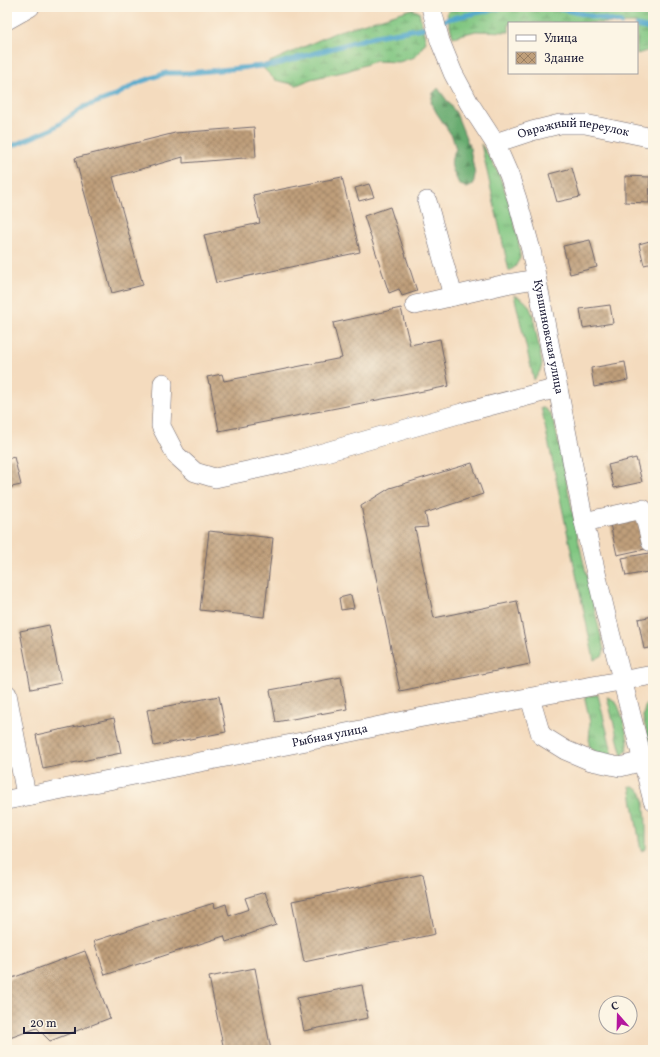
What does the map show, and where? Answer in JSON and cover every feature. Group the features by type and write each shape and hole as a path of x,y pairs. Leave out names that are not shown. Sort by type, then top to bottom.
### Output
{"street":[{"path":"7,20 30,7"},
{"name":"Кувшиновская улица","path":"431,7 440,41 458,84 495,144 509,175 517,199 530,250 584,522 653,800"},
{"name":"Овражный переулок","path":"495,144 532,131 560,124 585,124 653,138"},
{"path":"427,201 453,296"},
{"path":"415,305 506,284 536,279"},
{"path":"163,383 161,426 176,455 195,472 215,478 298,460 462,413 558,388"},
{"path":"584,522 643,509 651,542"},
{"name":"Рыбная улица","path":"7,800 418,718 653,675"},
{"path":"7,694 26,795"},
{"path":"530,698 541,735 565,750 591,761 620,767 643,761"}],"green space":[{"path":"458,7 635,7 653,16 653,49 638,54 638,22 508,22 508,32 476,31 453,37 447,12"},
{"path":"412,9 419,12 426,42 415,57 399,62 376,61 347,71 311,79 297,85 275,80 261,66 339,31"},
{"path":"438,88 456,113 470,148 475,175 473,185 467,188 459,184 453,171 451,163 456,149 452,136 431,102 433,93"},
{"path":"481,144 498,172 511,208 519,244 520,258 515,267 509,271"},
{"path":"514,295 526,303 533,316 542,364 534,380"},
{"path":"541,407 549,412 555,426 579,543 604,650 603,655 594,660"},
{"path":"598,695 613,756 600,755 589,745 590,722 585,699 586,696"},
{"path":"653,696 653,760 643,717 645,706"},
{"path":"607,697 616,702 626,730 628,745 622,756"},
{"path":"630,786 641,792 643,797 646,819 646,849 641,851"}],"building":[{"path":"254,127 256,157 183,163 183,157 113,177 143,285 112,293 75,158 175,133"},
{"path":"572,168 580,197 557,202 549,174"},
{"path":"625,176 650,177 649,203 625,202"},
{"path":"342,177 360,252 216,283 204,235 260,223 253,195"},
{"path":"369,184 374,197 359,201 355,188"},
{"path":"390,207 417,291 402,296 399,289 389,293 364,216"},
{"path":"590,240 597,267 570,274 563,246"},
{"path":"653,240 653,263 644,265 639,244"},
{"path":"610,305 613,323 583,328 580,309"},
{"path":"401,308 410,345 440,339 449,386 219,431 210,384 207,377 222,374 224,381 342,358 333,323"},
{"path":"625,362 628,380 594,387 591,368"},
{"path":"14,457 21,485 7,488 7,459"},
{"path":"636,458 642,482 614,488 608,465"},
{"path":"472,463 483,494 425,513 428,527 415,528 434,618 517,601 530,664 400,691 361,506 390,488"},
{"path":"637,517 645,549 617,555 610,524"},
{"path":"209,531 273,538 264,617 200,610"},
{"path":"649,553 653,571 626,576 622,558"},
{"path":"351,595 354,608 341,610 339,598"},
{"path":"653,616 653,647 644,649 638,619"},
{"path":"49,625 61,683 31,689 20,631"},
{"path":"341,677 347,709 276,722 270,690"},
{"path":"219,696 226,732 154,746 147,710"},
{"path":"114,718 121,753 43,769 36,735"},
{"path":"423,874 435,934 304,962 292,901"},
{"path":"265,892 276,925 226,942 224,936 105,975 94,941 214,903 215,908 226,904 229,916 249,909 245,898"},
{"path":"85,951 110,1018 50,1041 37,1028 7,1039 7,980"},
{"path":"255,968 271,1050 224,1050 209,977"},
{"path":"362,985 368,1018 304,1031 297,998"}],"waterway":[{"path":"439,23 448,19 504,7"},
{"path":"553,7 617,22"},
{"path":"7,148 52,129 84,107 114,96 140,82 166,73 188,73 273,65 376,36 423,28 432,25"},
{"path":"638,26 650,29 653,33"}]}
